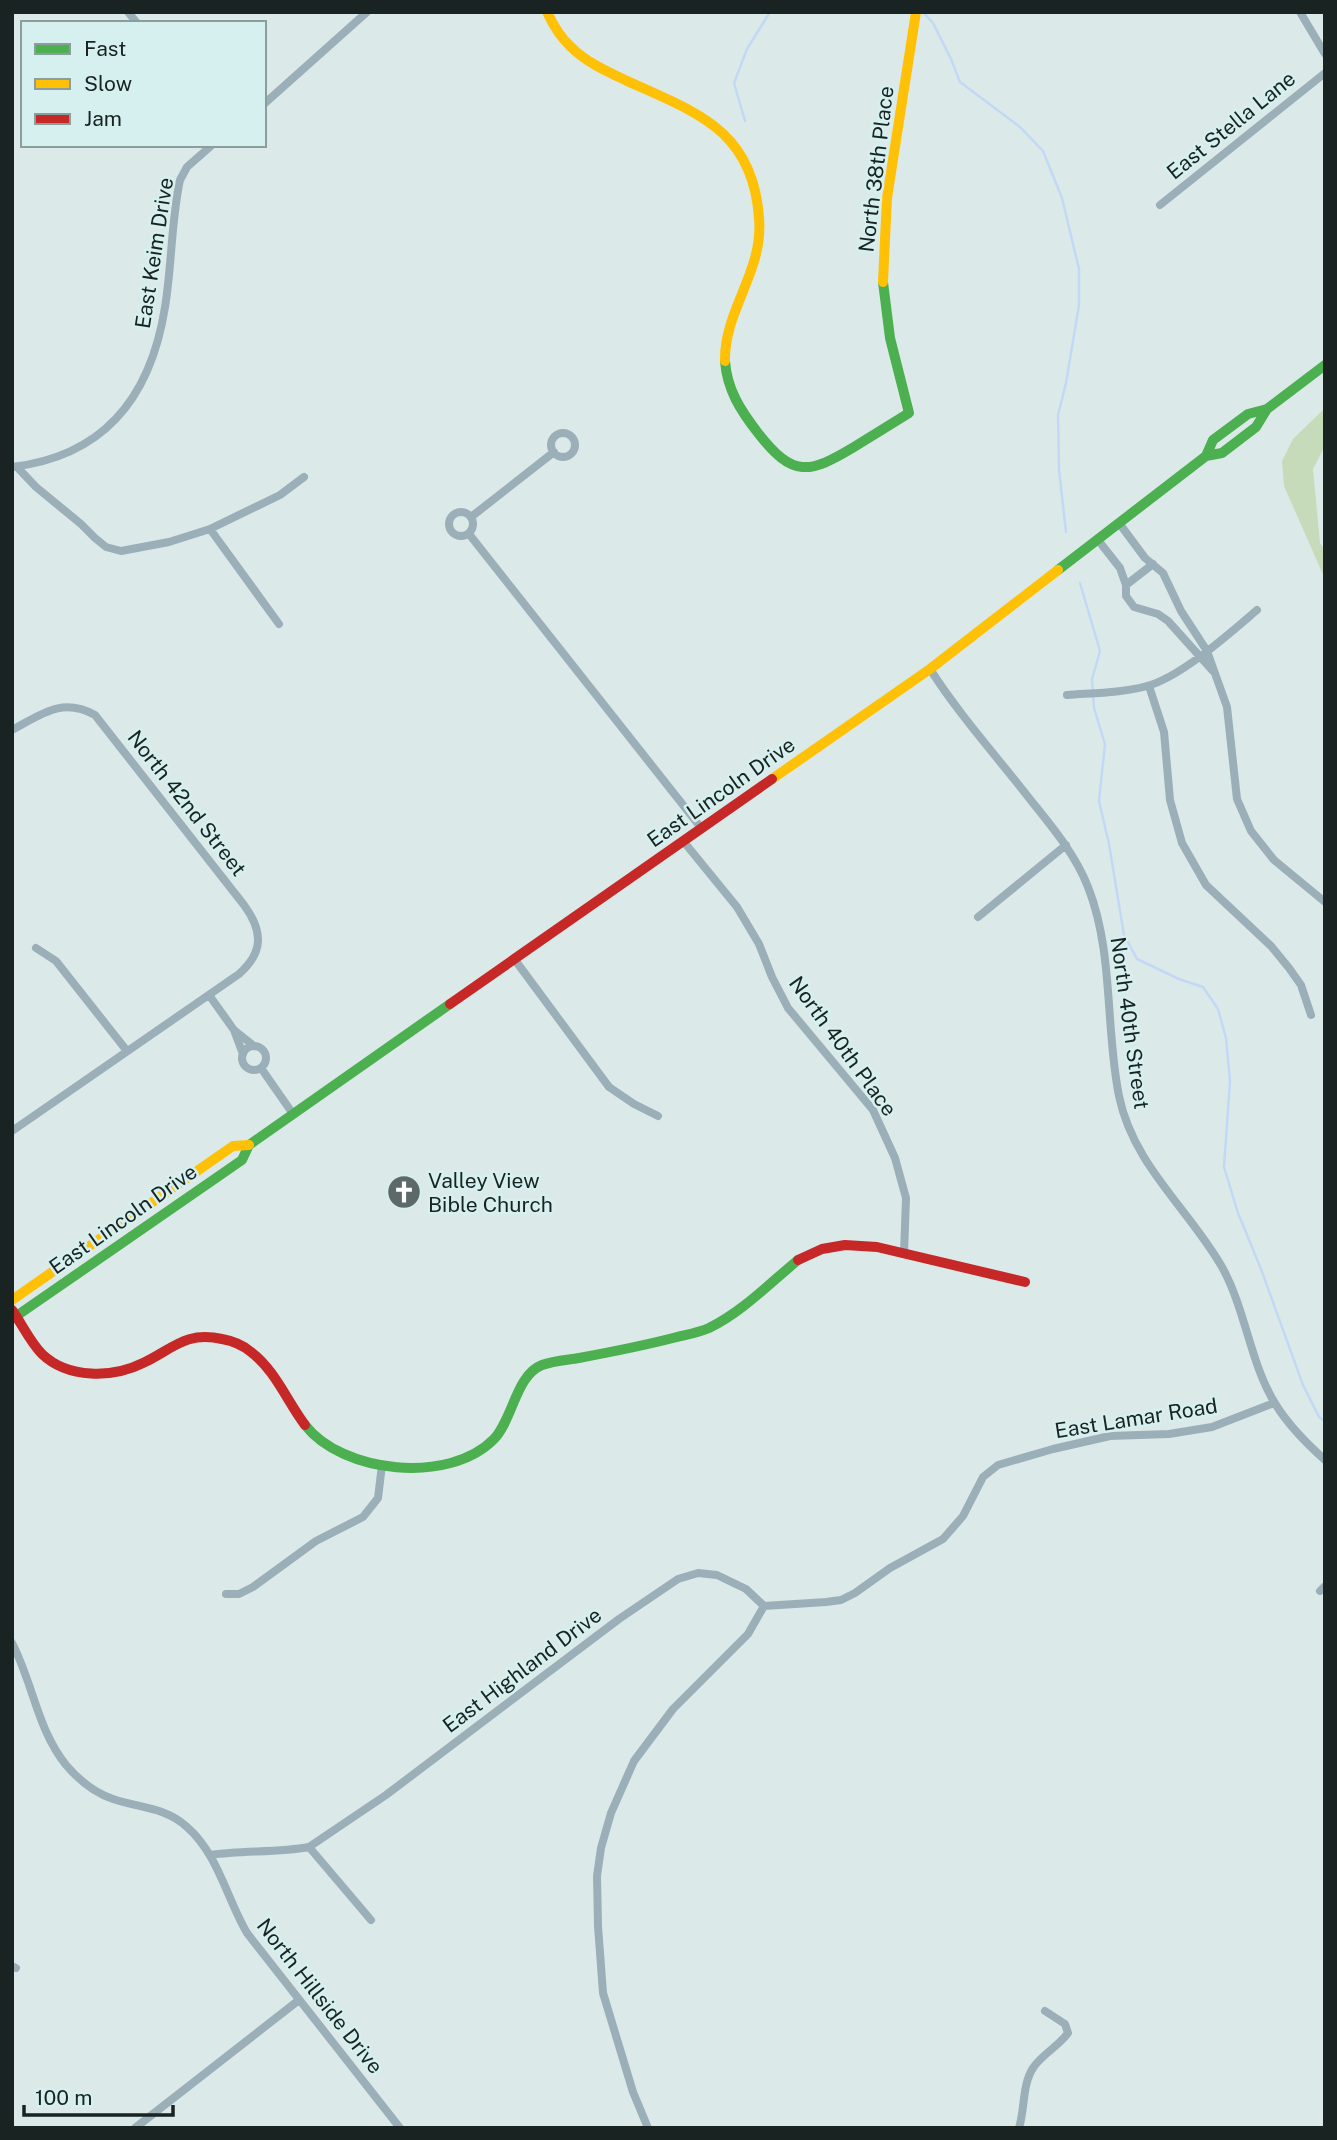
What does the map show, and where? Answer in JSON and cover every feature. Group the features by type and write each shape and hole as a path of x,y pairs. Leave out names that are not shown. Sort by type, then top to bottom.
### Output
{"street":[{"path":"266,102 368,12"},
{"name":"North 38th Place","path":"547,12 566,43 581,56 604,70 697,110 725,135 744,163 755,192 760,228 758,255 729,331 725,372 731,392 778,457 794,467 808,468 824,465 909,413 895,362 883,263 892,164 916,12"},
{"path":"1300,12 1325,54"},
{"name":"East Stella Lane","path":"1160,205 1325,73"},
{"name":"East Keim Drive","path":"15,467 79,449 112,423 136,393 155,351 162,325 180,180 187,167 210,147"},
{"name":"East Lincoln Drive","path":"12,1300 233,1146 249,1144 293,1114 930,669 1206,456 1213,440 1248,414 1267,409 1325,365"},
{"path":"471,517 554,452"},
{"path":"15,467 106,547 121,551 169,542 210,529 280,495 304,477"},
{"path":"461,512 471,517 474,524 469,534 457,536 451,530 453,515 461,512"},
{"path":"1119,523 1145,558 1163,573 1203,654 1217,675 1227,707 1233,773 1237,799 1244,818 1265,849 1285,870 1325,902"},
{"path":"210,529 279,624"},
{"path":"469,534 702,829"},
{"path":"1098,540 1119,568 1126,585 1126,596 1134,607 1158,614 1203,654"},
{"path":"1126,585 1153,564"},
{"path":"1067,695 1149,686 1203,654 1257,610"},
{"name":"North 40th Street","path":"930,669 1066,845 1088,886 1097,915 1107,978 1119,1098 1129,1129 1153,1173 1205,1240 1222,1267 1243,1314 1258,1366 1275,1403 1303,1440 1325,1460"},
{"path":"1149,686 1164,732 1170,800 1182,843 1206,885 1271,946 1289,968 1301,985 1311,1015"},
{"name":"North 42nd Street","path":"12,730 47,711 70,706 86,710 101,722 255,919 259,939 250,964 209,995"},
{"name":"North 40th Place","path":"684,842 737,907 759,944 788,1008 873,1110 895,1158 906,1198 904,1254"},
{"path":"978,917 1066,845"},
{"path":"36,948 57,961 127,1051"},
{"path":"515,960 609,1087 658,1116"},
{"path":"12,1131 209,995 234,1030 243,1054 243,1063 248,1069 261,1068 265,1055 261,1049 234,1030"},
{"path":"243,1054 249,1047 254,1046"},
{"path":"261,1068 293,1114"},
{"name":"East Lincoln Drive","path":"14,1315 242,1160 249,1144"},
{"path":"14,1315 43,1354 54,1363 79,1372 98,1373 138,1366 166,1349 194,1337 216,1338 235,1343 264,1362 305,1426 317,1439 344,1455 382,1465 426,1467 468,1458 486,1447 509,1417 529,1372 541,1365 635,1348 707,1329 730,1315 802,1257 822,1249 845,1245 877,1247 1025,1282"},
{"name":"East Lamar Road","path":"764,1606 841,1600 855,1593 890,1568 943,1539 963,1516 983,1477 998,1465 1110,1436 1168,1434 1212,1427 1275,1403"},
{"path":"226,1594 240,1594 253,1587 316,1541 363,1517 377,1498 382,1465"},
{"name":"East Highland Drive","path":"309,1847 386,1794 619,1619 678,1579 698,1573 717,1575 746,1589 764,1606"},
{"path":"648,2128 625,2068 603,1993 597,1876 601,1848 611,1813 634,1761 673,1709 748,1634 764,1606"},
{"name":"North Hillside Drive","path":"12,1643 23,1667 38,1715 68,1767 103,1794 156,1809 172,1816 192,1831 210,1855 247,1933 400,2128"},
{"path":"210,1855 309,1847 371,1920"},
{"path":"135,2128 299,2000"},
{"path":"1019,2128 1032,2070 1042,2057 1068,2034 1065,2024 1045,2011"}],"green space":[{"path":"1325,408 1325,446 1313,469 1320,543 1325,550 1325,579 1284,486 1282,461 1293,439"}],"waterway":[{"path":"745,121 734,83 747,49 770,12"},
{"path":"923,12 933,23 960,82 1020,127 1043,151 1062,198 1079,269 1079,305 1058,415 1059,470 1066,532"},
{"path":"1080,583 1100,651 1092,679 1094,708 1105,744 1099,801 1124,935 1137,959 1203,987 1218,1009 1226,1038 1230,1081 1224,1167 1238,1213 1303,1385 1319,1417 1325,1421"}],"traffic: fast":[{"path":"725,361 732,391 770,448 781,458 802,467 825,463 909,413 890,338 883,282"},
{"path":"1058,570 1206,456 1222,453 1256,427 1267,409 1325,365"},
{"path":"1206,456 1213,440 1248,414 1267,409"},
{"path":"12,1319 242,1160 249,1145 450,1004"},
{"path":"305,1425 322,1441 344,1454 369,1463 396,1467 451,1463 474,1454 494,1439 520,1388 533,1370 542,1365 638,1346 709,1328 744,1306 798,1260"}],"traffic: slow":[{"path":"547,12 563,39 583,57 596,66 697,114 732,144 745,163 754,188 759,237 756,256 726,342 725,361"},
{"path":"883,282 887,198 916,12"},
{"path":"772,779 930,669 1058,570"},
{"path":"12,1300 233,1146 249,1145"}],"traffic: jam":[{"path":"450,1004 772,779"},
{"path":"798,1260 822,1249 845,1245 877,1247 1025,1282"},
{"path":"12,1310 42,1354 77,1372 105,1373 131,1368 180,1343 198,1337 234,1342 248,1350 267,1368 305,1425"}],"place":[{"name":"Valley View Bible Church","path":"404,1192"}]}
